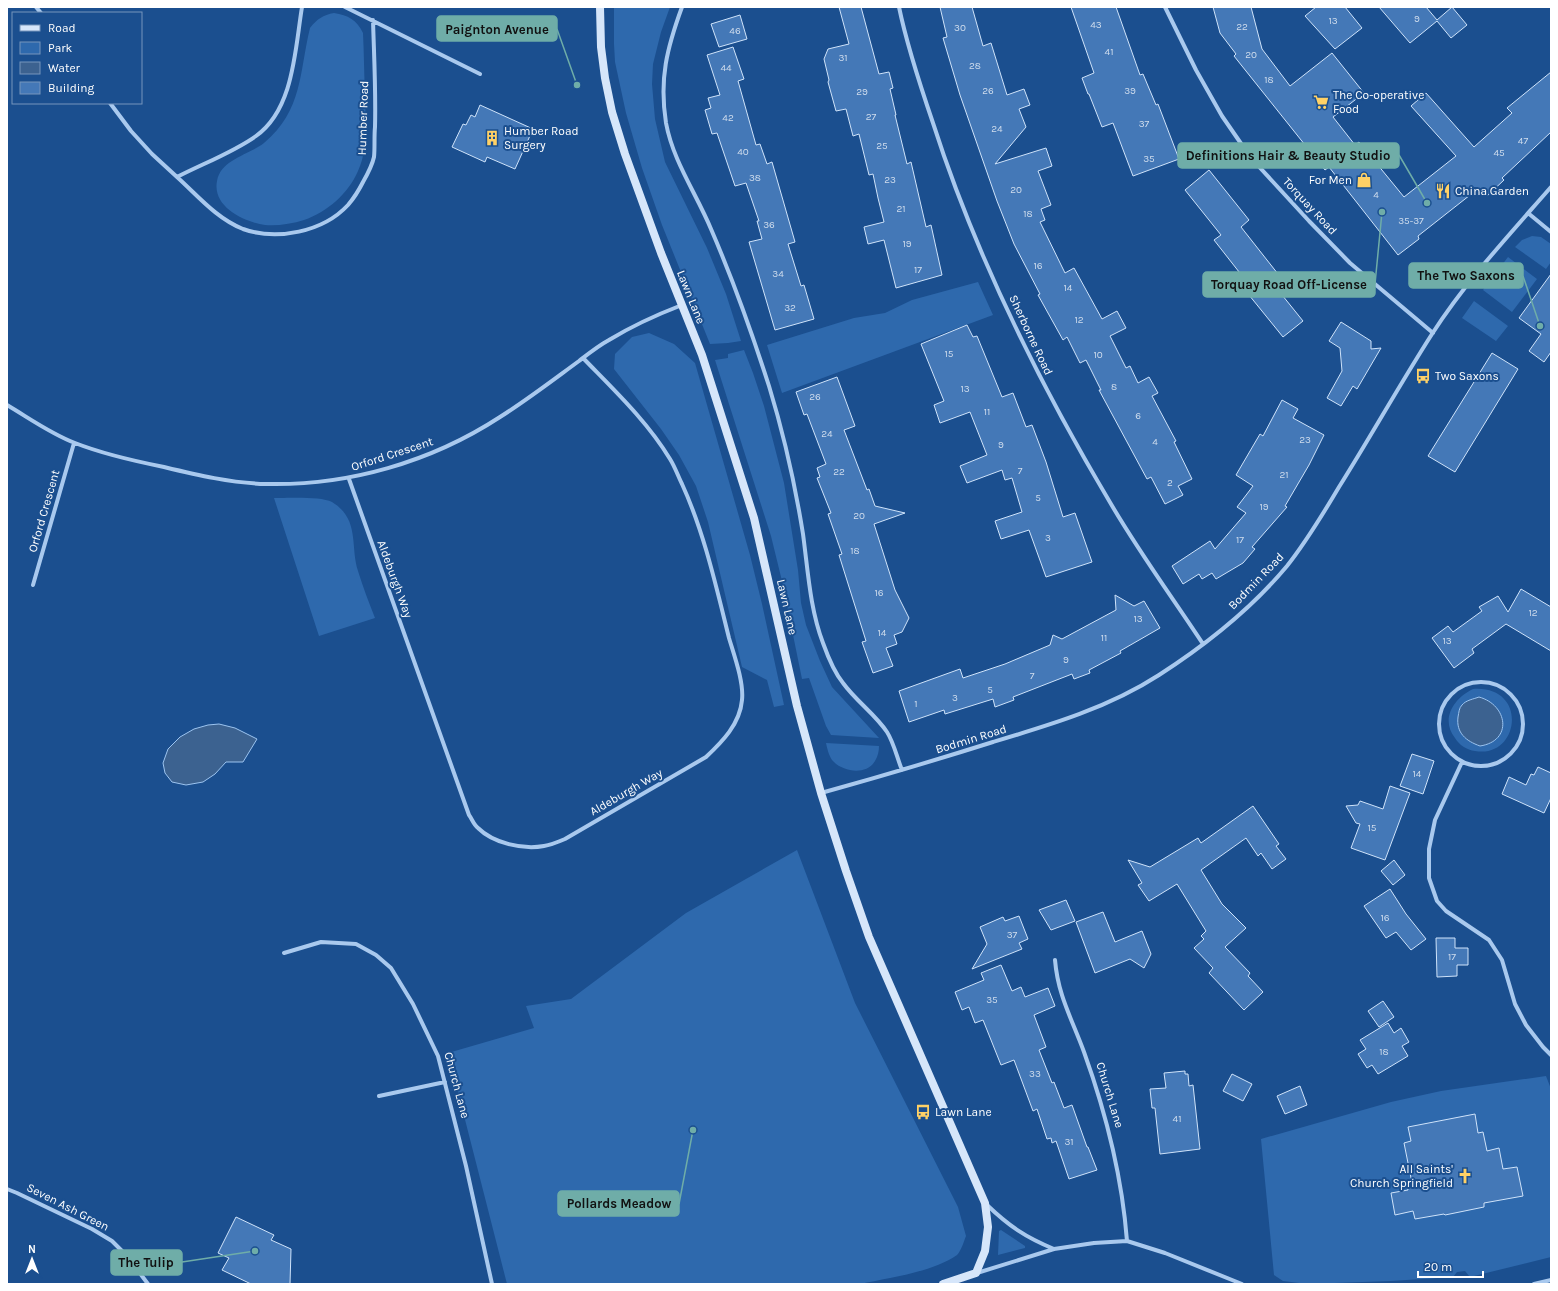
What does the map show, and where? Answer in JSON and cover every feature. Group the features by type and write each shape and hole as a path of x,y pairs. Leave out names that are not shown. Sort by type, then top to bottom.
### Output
{"street":[{"path":"177,177 243,145 262,132 275,116 282,106 291,74 302,7"},
{"path":"345,7 480,74"},
{"name":"Lawn Lane","path":"600,7 601,47 605,78 612,112 661,253 711,383 754,518 797,706 821,793 869,937 985,1203 988,1227 985,1251 976,1273"},
{"name":"Lawn Lane","path":"682,7 667,51 663,76 664,103 671,143 680,166 710,227 740,303 769,386 782,432 793,481 814,612 822,641 830,662 843,683 888,733 902,770"},
{"name":"Sherborne Road","path":"899,7 919,81 948,168 969,223 1039,376 1111,505 1203,644"},
{"name":"Torquay Road","path":"1164,7 1218,110 1251,158 1350,263 1433,332"},
{"name":"Humber Road","path":"111,104 131,131 152,154 220,216 243,228 261,234 285,234 309,229 332,218 347,205 358,192 367,176 374,157 375,113 373,20"},
{"name":"Bodmin Road","path":"821,793 902,770 1083,714 1114,700 1158,676 1203,644 1247,608 1287,565 1323,513 1433,332 1467,285 1514,228 1551,187"},
{"path":"1528,213 1551,232"},
{"name":"Orford Crescent","path":"7,405 74,442 131,460 192,474 232,481 264,484 321,483 349,479 411,461 463,438 500,418 608,340 647,319 682,305"},
{"name":"Aldeburgh Way","path":"349,479 469,815 477,828 492,838 509,844 528,847 545,846 565,839 706,757 723,740 736,721 742,700 740,678 700,530 689,499 671,460 646,424 583,358"},
{"name":"Orford Crescent","path":"33,585 74,442"},
{"path":"1484,682 1500,687 1515,699 1522,716 1522,736 1516,748 1506,758 1494,764 1481,766 1462,762 1448,750 1441,738 1439,726 1441,712 1447,700 1453,693 1468,684 1484,682"},
{"path":"1462,762 1435,820 1429,849 1429,878 1437,901 1446,911 1489,940 1502,960 1515,1004 1526,1025 1551,1055"},
{"name":"Church Lane","path":"284,953 321,942 356,944 376,955 391,968 413,1004 438,1056 466,1166 492,1284"},
{"name":"Church Lane","path":"1055,960 1056,975 1063,1000 1084,1051 1107,1126 1124,1205 1127,1241"},
{"path":"379,1096 445,1082"},
{"name":"Seven Ash Green","path":"7,1189 92,1228 112,1241 127,1256 148,1284"},
{"name":"Lawn Lane","path":"985,1203 1005,1223 1035,1241 1054,1249"},
{"path":"943,1284 1054,1249 1127,1241 1165,1253 1242,1284"},
{"path":"1534,1284 1551,1280"}],"green space":[{"path":"614,7 670,7 661,32 653,64 652,84 655,119 665,162 707,248 726,294 741,341 710,344 662,225 642,168 626,113 615,62"},
{"path":"334,13 344,15 355,21 363,33 366,133 364,152 358,171 343,195 329,207 313,217 290,224 279,225 265,225 248,221 231,212 224,206 219,198 217,181 224,167 236,158 264,143 277,130 293,104 298,90 310,28 320,18"},
{"path":"1532,236 1541,237 1551,244 1551,262 1546,269 1515,247 1522,240"},
{"path":"1508,257 1537,279 1512,312 1483,290"},
{"path":"978,282 993,315 782,393 767,345 854,318 885,313 912,300"},
{"path":"1474,301 1508,326 1496,341 1462,318"},
{"path":"649,333 674,344 695,363 750,555 784,705 774,707 767,680 742,667 708,522 696,486 679,455 661,429 614,369 615,354 632,337"},
{"path":"744,350 764,406 784,483 798,570 801,603 806,625 832,687 879,738 831,735 826,726 809,678 802,679 782,581 771,536 715,360 728,358 728,354"},
{"path":"274,498 327,500 341,509 347,516 352,534 358,571 375,618 319,636"},
{"path":"1473,689 1491,691 1503,698 1510,709 1512,722 1509,734 1502,744 1490,750 1475,751 1466,748 1457,741 1451,731 1449,717 1455,703","holes":["1499,711 1502,718 1494,740 1485,744 1481,745 1473,743 1462,735"]},
{"path":"826,743 879,746 879,752 875,761 866,769 854,771 848,770 836,764 832,760"},
{"path":"797,850 855,1003 958,1207 966,1236 957,1255 936,1266 923,1270 860,1284 507,1284 448,1053 534,1028 526,1006 571,999 686,913"},
{"path":"1546,1076 1551,1089 1551,1257 1470,1277 1465,1271 1457,1272 1453,1277 1307,1284 1283,1281 1274,1275 1261,1139 1391,1102 1441,1091"},
{"path":"1001,1230 1025,1246 1025,1248 998,1255 999,1231"}],"water":[{"path":"1479,697 1489,701 1496,707 1501,715 1503,723 1502,730 1498,737 1491,743 1480,746 1470,742 1463,736 1460,732 1458,723 1461,706 1468,701"},
{"path":"219,724 235,728 257,739 243,762 226,762 215,774 203,782 186,785 172,782 165,773 163,763 168,749 180,737 194,729"}],"building":[{"path":"839,7 861,7 879,74 889,72 893,88 890,89 895,115 907,164 911,162 926,227 931,225 942,275 896,288 884,240 868,244 864,227 884,222 873,174 869,175 859,134 853,136 846,109 836,111 828,82 829,80 824,59 828,49 849,44"},
{"path":"940,7 972,7 983,46 991,43 1007,95 1024,89 1030,105 1019,109 1026,127 995,164 1046,148 1052,166 1038,171 1051,205 1041,209 1045,220 1040,222 1065,273 1074,268 1102,319 1117,311 1126,328 1110,336 1126,368 1130,366 1138,383 1149,377 1158,393 1152,396 1176,441 1174,442 1192,479 1178,486 1183,495 1165,504 1151,477 1147,479 1099,390 1101,390 1086,360 1080,363 1067,337 1063,340 1038,295 1040,294 1014,244 997,201 960,95 943,38 947,37"},
{"path":"1071,7 1116,7 1140,75 1143,74 1156,105 1158,104 1179,159 1133,176 1113,123 1102,127 1082,78 1094,73"},
{"path":"1213,7 1251,7 1262,49 1290,86 1332,53 1364,93 1333,117 1355,145 1359,142 1404,197 1456,156 1411,106 1426,93 1474,147 1512,113 1507,108 1551,72 1551,132 1502,178 1504,180 1487,196 1479,188 1418,236 1419,239 1398,255 1329,167 1325,170 1234,56 1236,54 1220,33"},
{"path":"1316,7 1345,7 1362,28 1335,49 1305,16"},
{"path":"1379,7 1426,7 1437,20 1452,7 1467,25 1451,38 1437,21 1410,43"},
{"path":"740,15 747,39 719,47 711,24"},
{"path":"733,47 744,79 738,81 756,145 760,144 767,164 772,162 795,242 788,244 801,286 804,285 814,319 775,330 749,242 762,239 757,221 759,221 746,183 735,186 717,133 712,134 705,110 711,108 708,98 720,95 707,55"},
{"name":"Humber Road Surgery","path":"480,105 533,129 515,169 487,157 485,162 452,147 463,124 466,125 471,115 475,117"},
{"path":"1209,170 1249,220 1241,227 1278,274 1270,280 1303,321 1283,337 1249,295 1254,291 1214,240 1221,235 1185,190"},
{"path":"1551,274 1551,352 1544,362 1529,351 1541,334 1519,318"},
{"path":"1341,322 1371,341 1371,349 1381,348 1357,389 1353,386 1341,406 1327,398 1342,371 1340,348 1329,341"},
{"path":"967,325 973,337 977,336 1002,397 1013,393 1026,427 1032,425 1046,462 1063,517 1075,513 1092,562 1046,577 1029,530 1001,539 995,521 1022,512 1012,478 1005,480 1002,470 967,483 960,466 987,455 970,412 940,423 934,405 944,401 921,344"},
{"path":"1492,353 1518,369 1455,472 1428,456"},
{"path":"837,377 855,426 844,430 867,490 869,489 875,506 905,513 874,524 895,590 909,618 902,632 894,635 897,644 886,648 893,666 873,673 862,642 866,641 839,555 842,554 828,514 831,513 817,478 820,477 817,468 826,464 807,414 804,415 796,392"},
{"path":"1282,400 1298,409 1293,418 1324,435 1309,465 1285,506 1287,507 1252,547 1255,549 1243,563 1216,579 1212,573 1202,579 1199,574 1183,584 1172,566 1210,541 1215,549 1246,513 1237,507 1253,486 1236,475 1260,434 1263,436"},
{"path":"1521,589 1551,607 1551,651 1506,624 1472,649 1474,653 1454,668 1432,638 1448,626 1453,632 1482,611 1479,607 1498,596 1508,612"},
{"path":"1115,595 1134,606 1144,601 1160,628 1120,651 1121,653 1089,670 1090,673 1074,679 1072,674 1013,697 1014,700 995,707 993,699 945,714 944,710 909,722 899,691 960,669 963,678 1005,664 1050,645 1053,635 1062,639 1116,610"},
{"path":"1412,754 1434,761 1423,794 1400,786"},
{"path":"1538,767 1551,773 1551,798 1544,813 1502,794 1509,777 1526,785 1531,774 1534,775"},
{"path":"1390,786 1410,793 1385,860 1351,848 1360,824 1356,823 1346,806 1358,805 1360,801 1383,809"},
{"path":"1253,806 1279,844 1276,846 1286,859 1272,869 1261,853 1258,856 1246,838 1201,870 1222,904 1246,928 1225,947 1250,973 1248,976 1263,992 1244,1010 1209,973 1213,968 1194,948 1204,939 1201,936 1206,931 1177,884 1149,901 1138,885 1142,883 1128,860 1150,867 1198,838 1201,843"},
{"path":"1394,860 1405,875 1393,885 1381,871"},
{"path":"1390,889 1406,914 1426,939 1411,950 1396,932 1386,938 1364,906"},
{"path":"1066,900 1075,921 1051,930 1039,910"},
{"path":"1103,912 1115,942 1142,931 1151,954 1144,968 1130,959 1095,973 1076,922"},
{"path":"1019,916 1028,939 1019,943 1022,949 972,969 987,944 980,927 1003,917 1005,921"},
{"path":"1436,938 1455,938 1455,948 1468,948 1468,965 1457,965 1457,976 1437,977"},
{"path":"1001,965 1012,991 1021,987 1025,997 1048,988 1055,1006 1034,1015 1046,1047 1039,1050 1064,1108 1072,1105 1097,1170 1069,1179 1056,1141 1052,1143 1051,1138 1047,1139 1037,1109 1033,1111 1014,1060 1001,1065 983,1020 975,1023 969,1007 962,1010 955,992 984,980 981,973"},
{"path":"1383,1001 1394,1017 1379,1027 1368,1011"},
{"path":"1388,1023 1394,1033 1401,1028 1409,1042 1402,1046 1408,1056 1378,1074 1372,1065 1367,1068 1358,1054 1366,1049 1360,1040"},
{"path":"1185,1071 1185,1074 1188,1074 1189,1086 1193,1085 1200,1149 1160,1154 1155,1108 1152,1108 1150,1089 1166,1088 1164,1073"},
{"path":"1232,1074 1252,1084 1243,1101 1223,1091"},
{"path":"1300,1086 1307,1105 1285,1114 1277,1096"},
{"name":"All Saints' Church Springfield","path":"1475,1114 1478,1133 1483,1132 1487,1151 1499,1148 1503,1169 1517,1167 1523,1196 1484,1203 1484,1207 1445,1215 1415,1219 1413,1211 1395,1215 1391,1193 1408,1190 1407,1184 1412,1183 1404,1143 1411,1141 1408,1127"},
{"path":"236,1217 274,1235 271,1240 291,1249 290,1284 251,1284 222,1270 229,1258 218,1253"}],"place":[{"name":"Paignton Avenue","path":"577,85"},
{"name":"The Co-operative Food","path":"1321,102"},
{"name":"Humber Road Surgery","path":"492,138"},
{"name":"For Men","path":"1364,180"},
{"name":"China Garden","path":"1443,191"},
{"name":"Definitions Hair & Beauty Studio","path":"1427,203"},
{"name":"Torquay Road Off-License","path":"1382,212"},
{"name":"The Two Saxons","path":"1540,326"},
{"name":"Two Saxons","path":"1423,376"},
{"name":"Lawn Lane","path":"923,1112"},
{"name":"Pollards Meadow","path":"693,1130"},
{"name":"All Saints' Church Springfield","path":"1465,1176"},
{"name":"The Tulip","path":"255,1251"}]}
